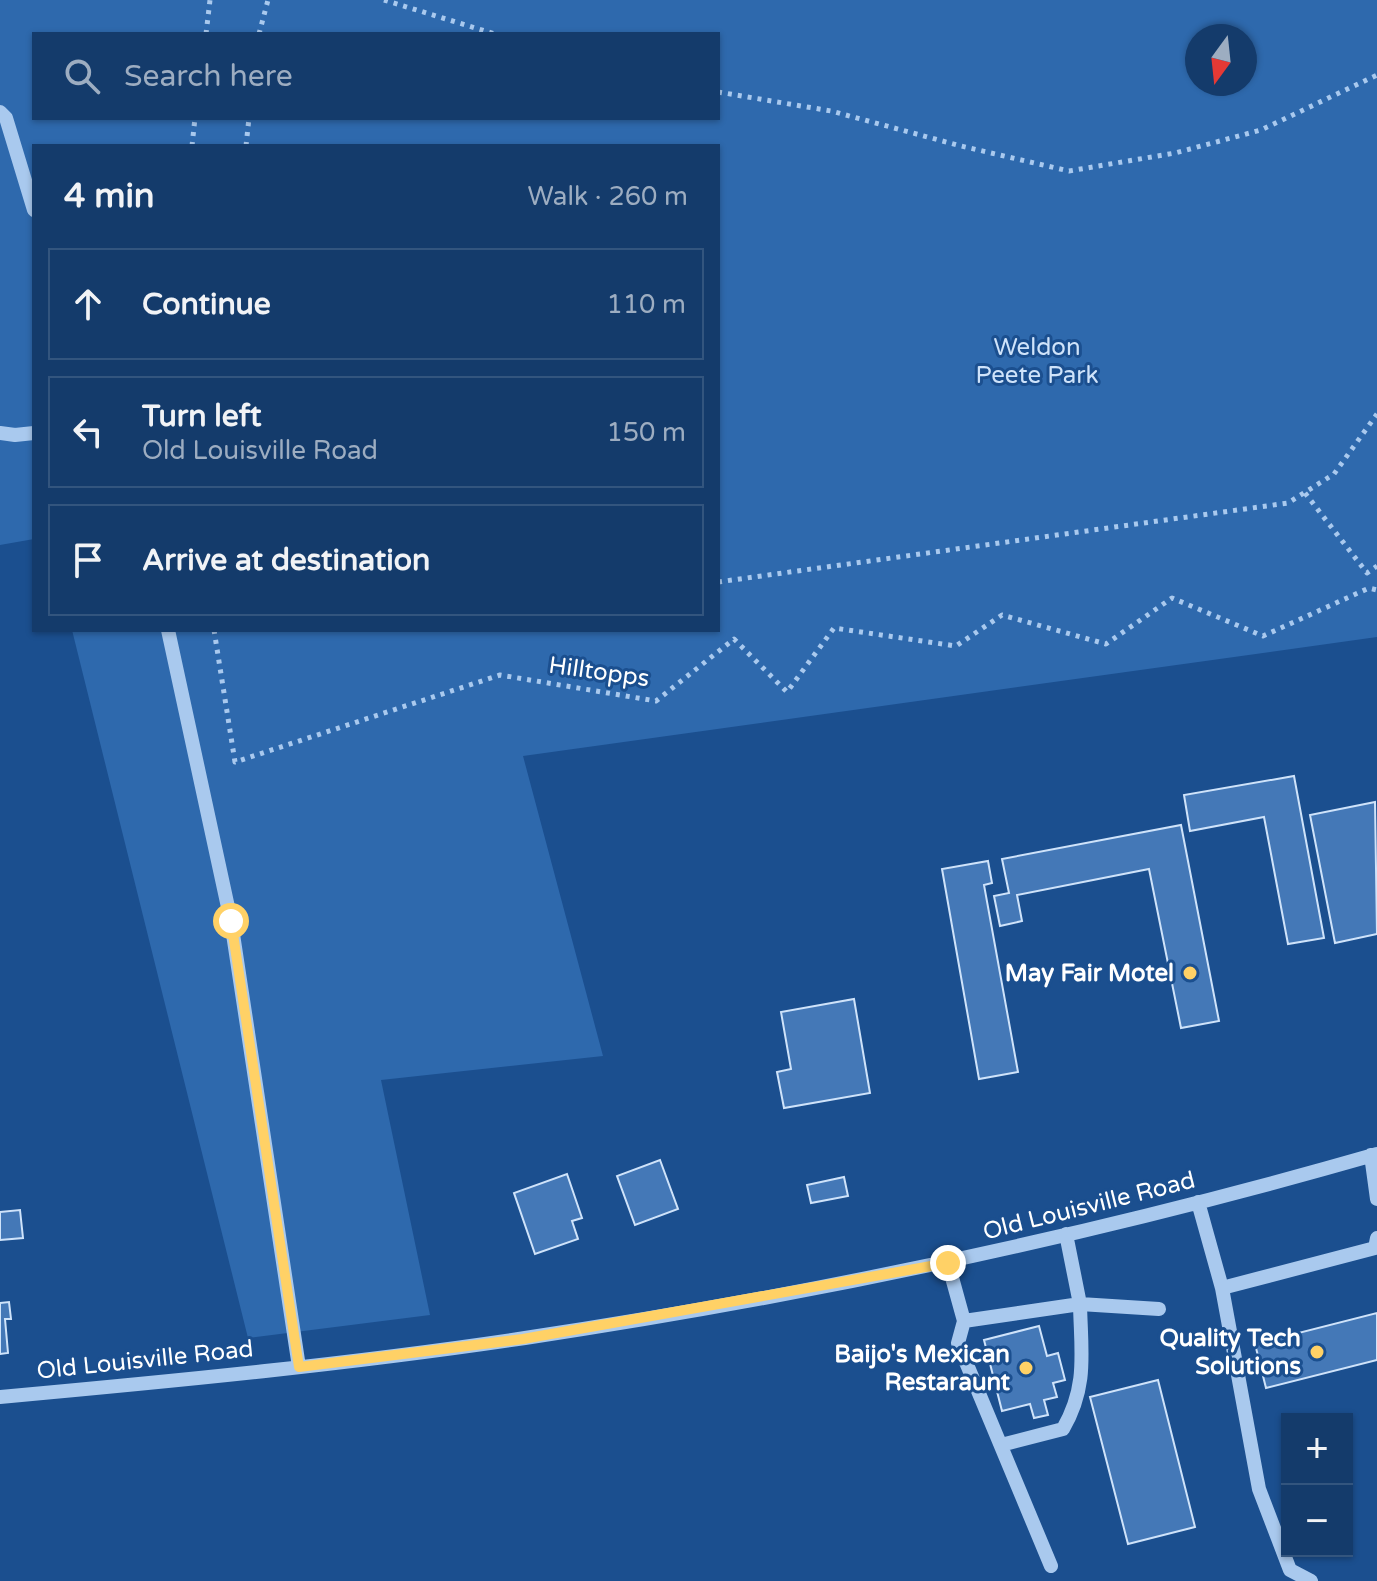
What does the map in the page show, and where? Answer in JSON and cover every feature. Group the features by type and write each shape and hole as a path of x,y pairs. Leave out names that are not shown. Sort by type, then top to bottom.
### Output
{"street":[{"path":"0,112 6,118 32,203"},
{"path":"0,433 32,433"},
{"path":"168,632 231,921 299,1367"},
{"path":"1374,1154 1377,1199"},
{"name":"Old Louisville Road","path":"0,1397 167,1382 523,1339 948,1263 1198,1202 1374,1154"},
{"path":"1198,1202 1222,1288 1259,1489 1290,1570 1311,1581"},
{"path":"1001,1445 1063,1429 1075,1408 1081,1383 1080,1304 1066,1234"},
{"path":"1222,1288 1375,1248 1377,1238"},
{"path":"948,1263 964,1321 958,1343 1051,1566"},
{"path":"964,1321 1080,1304 1159,1309"}],"path":[{"path":"206,32 210,0"},
{"path":"260,32 268,0"},
{"path":"384,0 488,32"},
{"path":"720,92 831,111 1069,171 1175,153 1261,130 1377,75"},
{"path":"192,144 195,120"},
{"path":"246,144 249,120"},
{"path":"720,582 1288,503 1334,474 1377,414"},
{"path":"1305,493 1367,573 1377,566"},
{"name":"Hilltopps","path":"214,632 235,762 500,675 656,701 734,639 787,692 834,628 956,646 1002,615 1106,644 1172,598 1263,636 1369,588 1377,590"}],"green space":[{"name":"Weldon Peete Park","path":"0,0 1377,0 1377,637 523,756 603,1056 381,1080 430,1315 248,1338 72,632 720,632 720,144 32,144 32,539 0,545"}],"building":[{"path":"1294,776 1324,938 1288,944 1264,817 1190,831 1184,795"},
{"path":"1375,802 1377,934 1335,943 1310,815"},
{"name":"May Fair Motel","path":"1181,825 1219,1021 1181,1028 1149,869 1017,895 1022,921 1000,926 994,896 1009,893 1002,859"},
{"path":"988,861 992,883 984,885 1018,1072 979,1079 942,869"},
{"path":"854,999 870,1093 784,1108 777,1072 791,1069 781,1012"},
{"path":"660,1160 678,1209 635,1225 617,1176"},
{"path":"567,1174 582,1218 572,1221 578,1239 535,1254 514,1193"},
{"path":"844,1177 848,1196 811,1203 807,1185"},
{"path":"20,1210 23,1238 0,1240 0,1212"},
{"path":"9,1302 11,1319 5,1319 8,1353 0,1354 0,1303"},
{"name":"Quality Tech Solutions","path":"1377,1313 1377,1360 1266,1388 1255,1344"},
{"name":"Baijo's Mexican Restaraunt","path":"1039,1326 1047,1356 1058,1353 1065,1380 1053,1383 1057,1397 1044,1400 1048,1415 1034,1418 1030,1404 1002,1411 984,1340"},
{"path":"1158,1380 1195,1527 1128,1544 1090,1397"}],"place":[{"name":"May Fair Motel","path":"1190,973"},
{"name":"Quality Tech Solutions","path":"1317,1352"},
{"name":"Baijo's Mexican Restaraunt","path":"1026,1368"}],"route":[{"path":"231,921 299,1367 523,1339 948,1263"}]}
